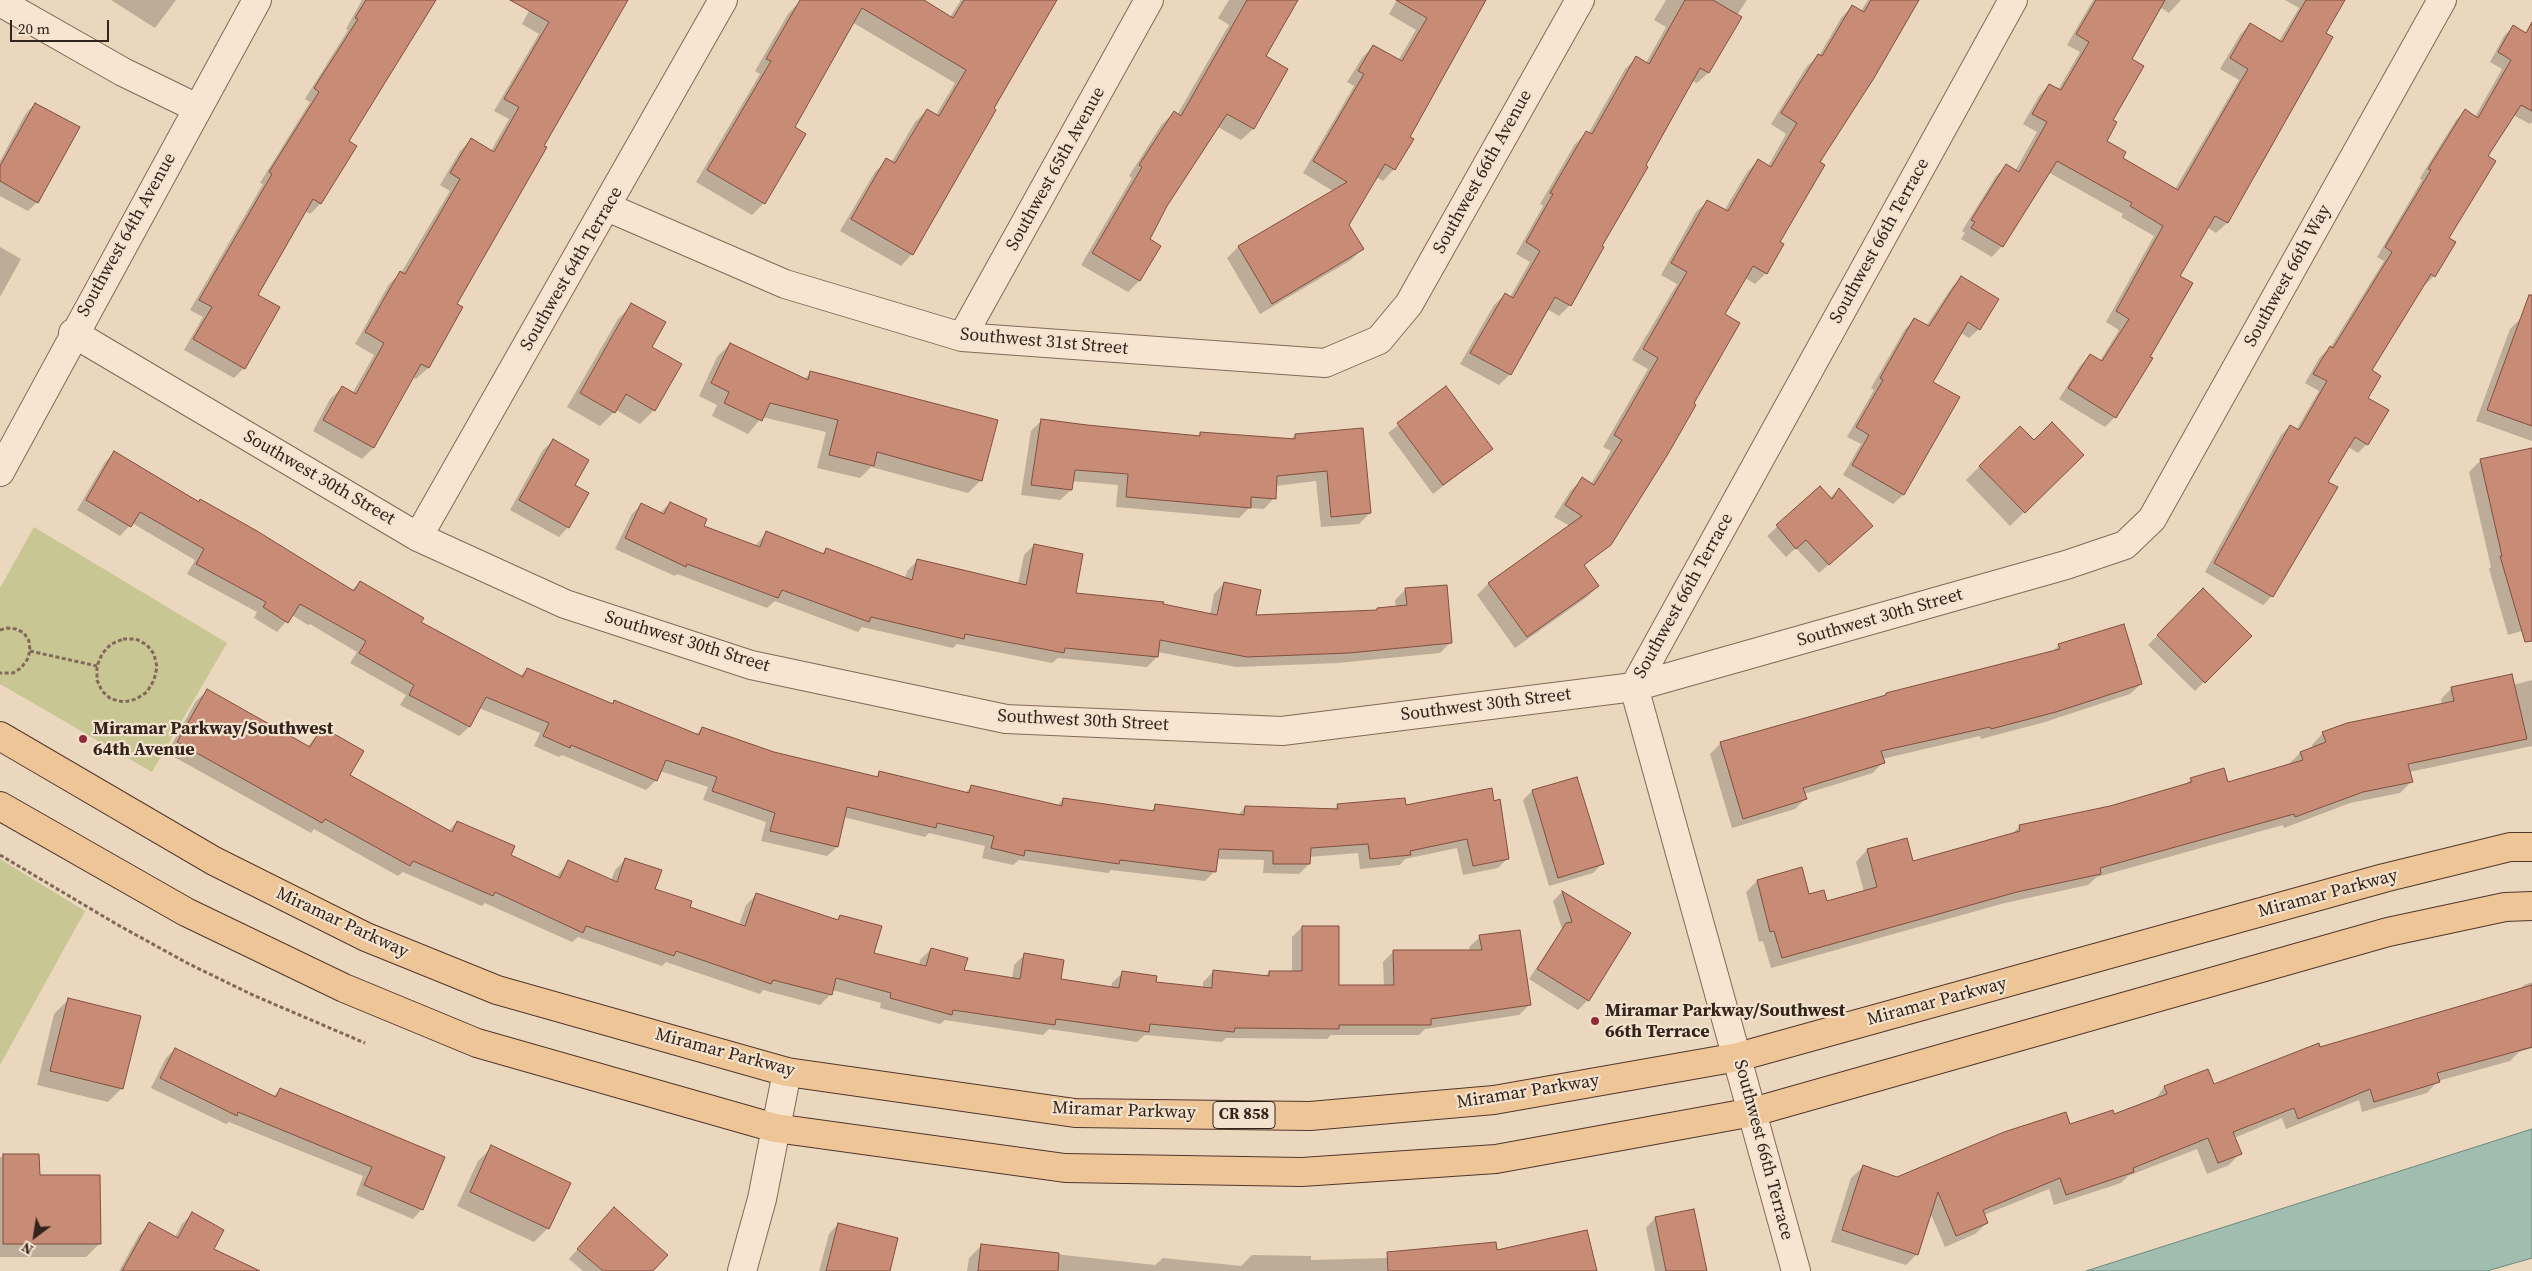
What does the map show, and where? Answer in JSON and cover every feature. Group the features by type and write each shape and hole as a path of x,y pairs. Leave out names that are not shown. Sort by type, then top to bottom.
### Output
{"main road":[{"name":"Miramar Parkway","path":"0,736 214,861 366,937 497,990 788,1072 1075,1113 1310,1116 1494,1100 1738,1057 2384,878 2510,847 2532,848"},
{"path":"0,806 186,912 371,999 477,1043 775,1128 1065,1168 1302,1172 1496,1159 1752,1112 2388,932 2506,907 2532,906"}],"street":[{"name":"Southwest 64th Avenue","path":"0,472 8,437 74,333 257,0"},
{"name":"Southwest 64th Terrace","path":"418,536 607,207 723,0"},
{"name":"Southwest 65th Avenue","path":"962,337 1149,0"},
{"name":"Southwest 66th Avenue","path":"1379,340 1409,304 1580,0"},
{"name":"Southwest 66th Terrace","path":"1796,1271 1634,687 2013,0"},
{"name":"Southwest 66th Way","path":"2125,545 2152,519 2442,0"},
{"path":"0,2 123,72 197,108"},
{"name":"Southwest 31st Street","path":"607,207 785,284 962,337 1325,362 1379,340"},
{"name":"Southwest 30th Street","path":"74,333 418,536 565,604 751,665 1006,719 1282,731 1634,687 2066,565 2125,545"},
{"path":"742,1271 762,1199 775,1128 788,1072"}],"path":[{"path":"0,630 7,628 16,629 24,633 29,641 30,651 27,660 21,668 13,672 0,673"},
{"path":"123,639 136,639 147,645 154,654 157,667 154,680 147,692 136,699 124,702 111,699 102,691 97,680 97,666 102,654 111,644 123,639"},
{"path":"30,651 97,666"},
{"path":"0,855 118,925 189,964 255,996 365,1043"}],"shaded area":[{"path":"34,527 227,643 152,772 0,684 0,588"},
{"path":"0,859 85,911 0,1065"},
{"path":"2532,1129 2532,1258 2487,1271 2086,1271"}],"building":[{"path":"366,0 436,0 349,141 357,146 321,204 313,199 258,295 280,307 245,369 193,339 212,307 199,300 272,174 269,172 319,92 314,88 358,19 355,18"},
{"path":"510,0 628,0 544,146 547,147 457,304 463,307 429,368 421,364 374,448 323,420 342,386 356,394 384,343 365,332 400,271 405,274 460,179 450,173 471,138 494,152 519,107 504,99 549,22"},
{"path":"800,0 924,0 953,18 964,0 1057,0 994,108 996,110 913,255 851,219 886,158 895,163 927,109 939,116 966,70 862,8 795,127 806,134 765,204 707,170 771,61 766,59"},
{"path":"1247,0 1298,0 1266,56 1288,69 1254,129 1227,114 1167,206 1150,239 1161,246 1140,281 1092,253 1142,167 1139,165 1174,111 1181,116"},
{"path":"1396,0 1486,0 1410,137 1414,139 1395,170 1385,164 1349,225 1364,249 1272,304 1238,246 1347,182 1313,161 1364,74 1358,71 1373,45 1402,61 1427,18"},
{"path":"1685,0 1713,0 1742,17 1709,73 1700,68 1571,306 1555,297 1511,375 1470,353 1505,293 1513,298 1540,251 1526,242 1553,194 1550,193 1586,131 1592,134 1636,56 1649,64"},
{"path":"1871,0 1919,0 1874,78 1820,162 1825,165 1780,242 1784,244 1767,274 1753,266 1725,314 1740,323 1694,403 1696,405 1668,454 1611,545 1584,565 1599,586 1527,637 1488,583 1582,516 1565,505 1582,477 1594,485 1622,440 1614,435 1658,358 1643,349 1687,272 1671,263 1707,200 1728,211 1758,159 1771,167 1797,123 1781,113 1818,54 1822,56 1852,5 1864,12"},
{"path":"2096,0 2165,0 2132,59 2144,66 2113,120 2117,122 2107,141 2126,152 2123,158 2178,190 2248,69 2230,58 2250,23 2282,42 2306,0 2345,0 2326,33 2333,37 2228,223 2215,216 2180,276 2193,283 2150,357 2153,358 2116,418 2068,388 2090,354 2102,361 2129,319 2116,311 2163,226 2130,206 2132,203 2057,161 2003,247 1971,228 1975,222 1971,220 2006,164 2019,172 2047,122 2032,114 2049,84 2061,90 2089,42 2076,34"},
{"path":"2532,22 2532,111 2521,105 2488,156 2496,161 2449,238 2456,242 2435,277 2431,274 2372,370 2381,376 2368,398 2389,410 2368,445 2355,437 2328,482 2338,487 2273,597 2214,563 2290,425 2299,430 2327,381 2313,374 2330,346 2333,348 2392,252 2385,247 2431,170 2428,169 2465,109 2478,118 2511,60 2498,52 2513,25 2526,33"},
{"path":"35,103 80,127 38,203 0,181 0,166"},
{"path":"1961,276 1999,299 1980,330 1968,322 1933,382 1960,397 1904,495 1852,465 1869,435 1856,427 1883,380 1880,378 1914,318 1929,326"},
{"path":"2529,295 2532,295 2532,426 2487,410"},
{"path":"631,303 666,322 652,347 682,364 655,411 626,394 615,413 580,393"},
{"path":"730,343 808,380 810,371 998,420 982,481 877,452 874,466 829,455 838,420 770,403 762,421 724,403 729,392 711,383"},
{"path":"1446,386 1493,449 1443,485 1397,423"},
{"path":"1041,419 1200,436 1200,432 1295,439 1295,434 1363,428 1371,513 1331,517 1327,471 1277,476 1276,499 1251,497 1251,508 1126,497 1128,474 1075,470 1072,490 1031,485"},
{"path":"2052,422 2084,455 2025,513 1979,466 2020,426 2034,440"},
{"path":"553,439 589,460 575,485 589,493 569,528 519,500"},
{"path":"2532,448 2532,641 2525,642 2500,556 2502,556 2480,459"},
{"path":"114,451 199,502 200,499 257,531 354,591 360,581 424,618 421,622 523,677 527,668 613,704 614,700 699,735 702,727 774,752 878,777 879,771 969,793 971,785 1062,806 1063,798 1154,811 1155,804 1244,815 1245,806 1338,809 1337,804 1405,798 1406,805 1492,788 1494,801 1500,799 1509,859 1473,866 1467,839 1410,851 1411,855 1370,859 1368,844 1311,848 1310,864 1273,864 1273,851 1219,849 1216,872 1120,860 1119,864 1025,850 1024,856 991,848 994,836 937,823 936,828 847,807 838,847 770,831 775,813 712,791 717,777 666,760 657,781 571,745 570,748 543,736 549,723 486,697 470,727 409,695 414,685 359,653 366,641 300,604 288,623 263,607 266,602 196,564 204,549 140,512 131,527 86,500"},
{"path":"1820,486 1832,499 1839,488 1873,526 1829,565 1806,540 1796,549 1776,525"},
{"path":"670,502 707,519 704,526 760,547 766,531 824,554 826,548 912,580 917,559 1026,585 1034,544 1083,554 1076,593 1164,602 1163,604 1217,615 1224,582 1261,590 1256,615 1377,610 1377,608 1407,605 1405,588 1447,585 1452,643 1349,653 1247,657 1160,640 1158,657 1065,648 1064,653 965,634 964,639 871,617 869,622 782,590 778,598 687,564 686,567 625,538 641,503 664,514"},
{"path":"2203,588 2252,636 2205,683 2157,635"},
{"path":"2124,624 2142,684 2056,712 1991,729 1990,727 1881,751 1885,763 1803,788 1807,799 1743,819 1720,742 1886,695 1886,693 2060,649 2058,644"},
{"path":"2512,674 2527,739 2408,764 2413,782 2363,792 2295,817 2294,814 2100,868 2101,874 2017,892 1782,958 1774,931 1770,932 1757,880 1802,867 1809,894 1824,890 1827,901 1877,887 1867,849 1907,838 1913,861 2020,831 2019,825 2110,806 2192,782 2190,778 2224,768 2228,782 2303,760 2300,752 2326,742 2322,732 2347,723 2454,701 2451,687"},
{"path":"207,689 310,747 322,727 364,751 350,775 452,832 457,821 515,846 511,855 560,878 568,860 617,882 625,858 662,870 655,889 692,901 690,907 745,926 756,893 838,920 840,915 882,926 874,953 926,966 931,948 968,958 964,970 1020,979 1024,953 1064,960 1061,979 1119,988 1122,971 1157,976 1156,982 1212,988 1213,970 1269,976 1269,971 1302,971 1302,926 1339,926 1339,985 1394,985 1393,950 1482,950 1479,935 1520,930 1531,1005 1431,1019 1431,1025 1339,1025 1339,1029 1235,1028 1234,1032 1150,1024 1149,1032 1056,1019 1055,1025 953,1010 952,1015 890,998 891,993 836,978 832,995 773,980 771,984 676,951 674,956 586,926 583,933 495,892 493,896 413,861 410,866 325,819 322,823 177,742"},
{"path":"1577,777 1604,864 1558,878 1532,790"},
{"path":"1562,891 1631,933 1589,1001 1537,969 1566,923 1572,922"},
{"path":"2532,985 2532,1047 2437,1073 2440,1082 2374,1102 2370,1089 2298,1119 2294,1108 2233,1132 2242,1154 2218,1163 2208,1138 2133,1168 2134,1172 2066,1195 2060,1178 1983,1210 1988,1223 1956,1236 1938,1192 1918,1255 1842,1230 1863,1165 1897,1177 2004,1132 2066,1112 2070,1124 2113,1110 2114,1114 2167,1094 2164,1086 2208,1069 2214,1084 2319,1043 2320,1047"},
{"path":"68,998 141,1016 123,1089 50,1071"},
{"path":"175,1048 276,1097 280,1088 445,1157 423,1210 364,1185 372,1167 238,1112 237,1116 160,1078"},
{"path":"491,1145 571,1183 549,1229 470,1192"},
{"path":"3,1154 39,1154 40,1175 100,1175 101,1244 3,1244"},
{"path":"614,1207 668,1255 653,1271 603,1271 577,1249"},
{"path":"1694,1209 1707,1271 1666,1271 1655,1217"},
{"path":"192,1212 224,1230 214,1249 260,1271 122,1271 149,1222 178,1238"},
{"path":"838,1223 898,1238 890,1271 826,1271"},
{"path":"1587,1230 1597,1271 1388,1271 1387,1252 1496,1242 1497,1250"},
{"path":"981,1244 1059,1253 1058,1271 978,1271"}],"place":[{"name":"Miramar Parkway/Southwest 64th Avenue","path":"83,739"},
{"name":"Miramar Parkway/Southwest 66th Terrace","path":"1595,1021"}]}
